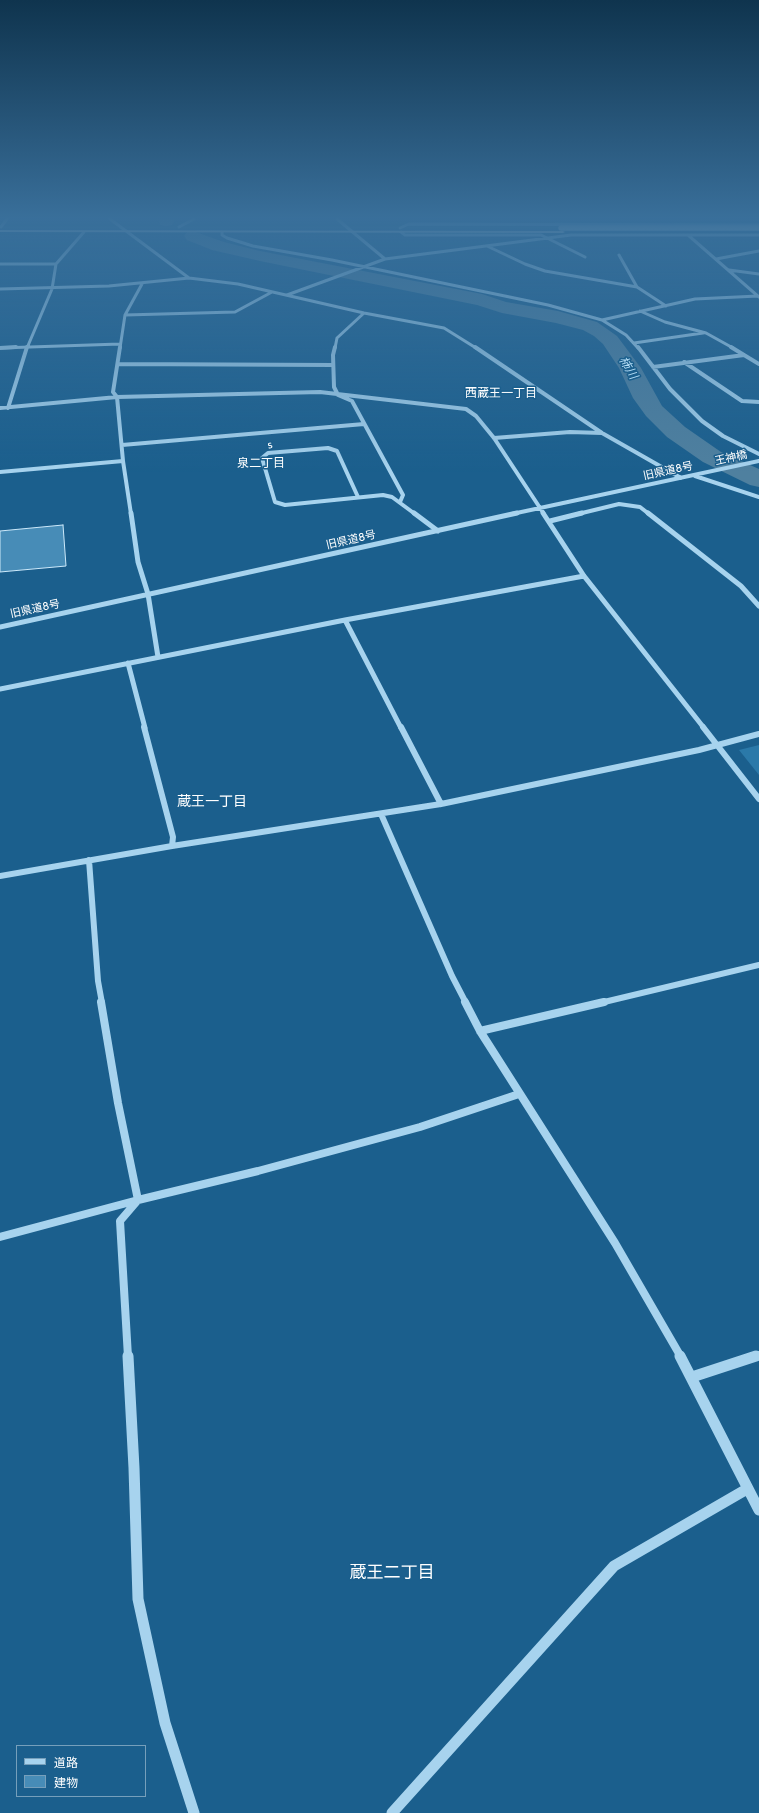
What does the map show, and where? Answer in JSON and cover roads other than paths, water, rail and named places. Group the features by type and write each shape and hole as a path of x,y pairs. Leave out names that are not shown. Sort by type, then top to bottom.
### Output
{"street":[{"path":"8,408 27,347 45,304"},
{"path":"131,304 125,315 113,392 117,397 123,461 138,562 148,594 158,657"},
{"path":"125,315 236,312 251,304"},
{"path":"324,304 429,325 453,333 602,433 681,478"},
{"path":"542,304 568,309 602,320 626,335 670,389 702,421 723,436 759,454"},
{"path":"662,304 666,306"},
{"path":"602,320 676,304"},
{"path":"640,311 665,322 706,333 759,364"},
{"path":"364,313 337,338 332,366 334,387 338,395 352,401 403,495 400,502"},
{"path":"634,343 706,333"},
{"path":"0,348 120,344"},
{"path":"653,367 744,355"},
{"path":"684,362 742,401 759,402"},
{"path":"118,364 332,366"},
{"path":"0,408 117,397 320,392 466,409 476,416 494,438 550,521 584,576 759,799"},
{"path":"122,445 364,424"},
{"path":"494,438 570,432 602,433"},
{"name":"s","path":"358,497 338,451 328,448 268,453 262,458 275,502 285,505 383,495 392,497 400,502 438,530"},
{"path":"0,472 123,461"},
{"name":"王神橋","path":"707,473 759,461"},
{"name":"旧県道8号","path":"0,627 438,530 707,473"},
{"path":"694,475 759,498"},
{"path":"550,521 620,504 640,507 741,586 759,606"},
{"path":"0,689 345,620 584,576"},
{"path":"345,620 441,804"},
{"path":"128,663 172,837 172,846"},
{"path":"0,876 172,846 441,804 699,750 759,734"},
{"path":"381,814 452,976 480,1032 615,1243 692,1377 747,1489 759,1510"},
{"path":"89,860 98,981 118,1104 138,1200"},
{"path":"480,1032 759,965"},
{"path":"0,1238 138,1200 258,1171 420,1127 519,1094"},
{"path":"138,1200 120,1221 134,1468 138,1598 165,1723 194,1813"},
{"path":"692,1377 759,1355"},
{"path":"392,1813 614,1566 747,1489"}],"waterway":[{"name":"柿川","path":"492,304 502,307 558,317 590,326 601,332 610,340 630,368 645,398 654,411 676,432 712,457 759,479"}],"district":[{"name":"西蔵王一丁目","path":"501,393"},
{"name":"泉二丁目","path":"261,463"},
{"name":"蔵王一丁目","path":"212,802"},
{"name":"蔵王二丁目","path":"392,1573"}]}
